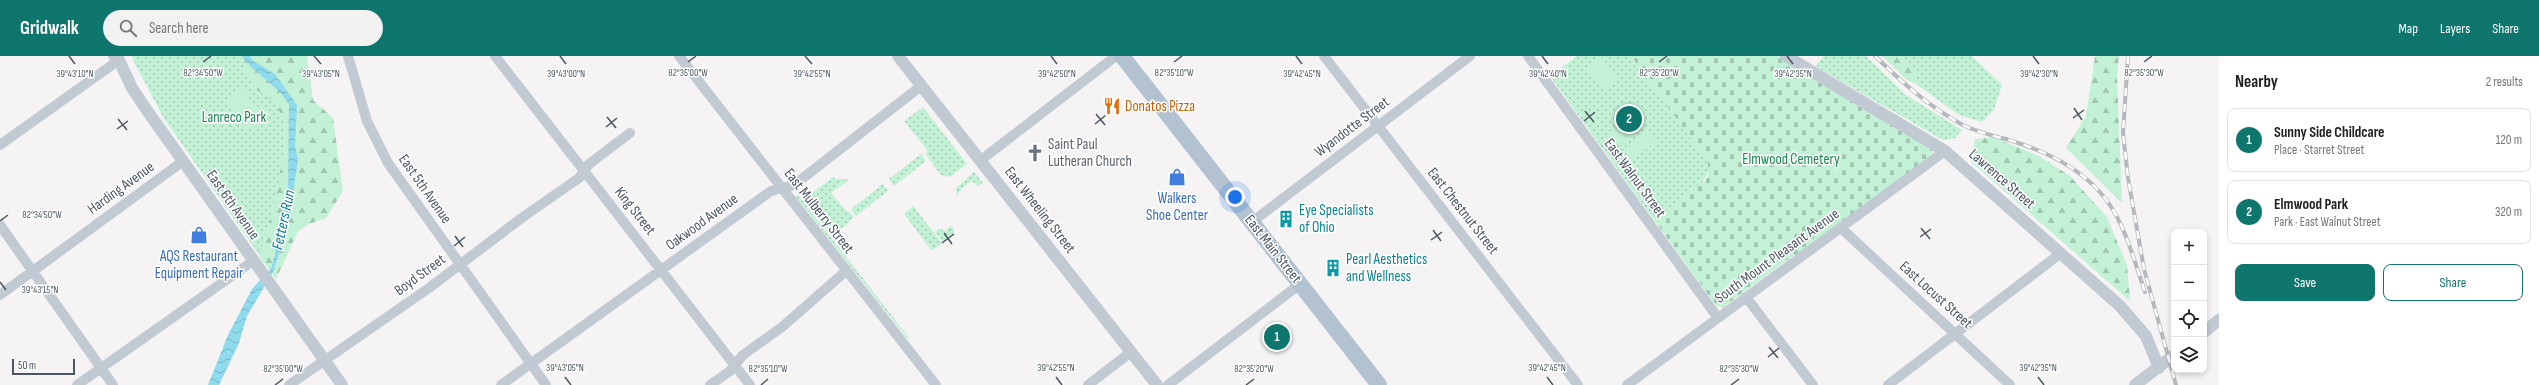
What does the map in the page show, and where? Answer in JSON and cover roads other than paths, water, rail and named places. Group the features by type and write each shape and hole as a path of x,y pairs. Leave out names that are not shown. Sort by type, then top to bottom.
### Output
{"main road":[{"name":"East Main Street","path":"1122,56 1379,385"}],"street":[{"name":"East 5th Avenue","path":"348,56 360,99 376,142 408,192 546,385"},
{"name":"King Street","path":"495,56 736,364 750,385"},
{"name":"East Mulberry Street","path":"679,56 846,272 936,385"},
{"name":"East Wheeling Street","path":"898,56 1157,385"},
{"path":"981,160 1116,56"},
{"name":"East Chestnut Street","path":"1324,56 1578,385"},
{"name":"Wyandotte Street","path":"1252,222 1470,56"},
{"name":"East Walnut Street","path":"1528,56 1718,318"},
{"name":"Lawrence Street","path":"1786,56 1944,151 2061,253 2134,322 2146,336 2159,368"},
{"path":"0,145 116,57"},
{"name":"East 6th Avenue","path":"116,57 132,88 182,162 342,385"},
{"name":"Oakwood Avenue","path":"501,385 771,191 794,185 921,86"},
{"name":"Boyd Street","path":"288,385 579,178 584,170 630,133"},
{"name":"South Mount Pleasant Avenue","path":"1627,385 1944,151"},
{"name":"Harding Avenue","path":"0,295 182,162"},
{"path":"0,225 113,385"},
{"name":"East Locust Street","path":"1841,228 1957,334 2010,385"},
{"path":"1888,385 1957,334 2061,253"},
{"path":"77,385 255,264"},
{"path":"710,385 736,364 743,355 782,327 846,272"},
{"path":"1168,385 1300,284"},
{"path":"1746,297 1813,385"},
{"path":"2207,330 2219,320"},
{"path":"1088,385 1130,352"},
{"path":"2135,385 2171,358"}],"water":[{"name":"Fetters Run","path":"242,56 250,56 252,60 275,74 297,105 295,146 298,160 288,227 273,272 247,316 239,343 219,385 208,385 228,335 252,289 271,268 275,255 278,224 288,200 289,104 279,91 250,66"}],"railway":[{"path":"1875,56 1916,94 1951,118 1974,130 2009,140 2046,154 2069,166 2090,182 2108,202 2115,213 2132,252 2145,292"},
{"path":"2128,56 2123,133 2128,178 2144,269 2176,385"}],"place":[{"name":"Donatos Pizza","path":"1112,106"},
{"name":"Elmwood Park","path":"1629,119"},
{"name":"Saint Paul Lutheran Church","path":"1035,153"},
{"name":"Walkers Shoe Center","path":"1177,177"},
{"name":"Eye Specialists of Ohio","path":"1286,219"},
{"name":"AQS Restaurant Equipment Repair","path":"199,235"},
{"name":"Pearl Aesthetics and Wellness","path":"1333,268"},
{"name":"Sunny Side Childcare","path":"1277,337"}],"park label":[{"name":"Lanreco Park","path":"234,117"},
{"name":"Elmwood Cemetery","path":"1791,159"}]}
